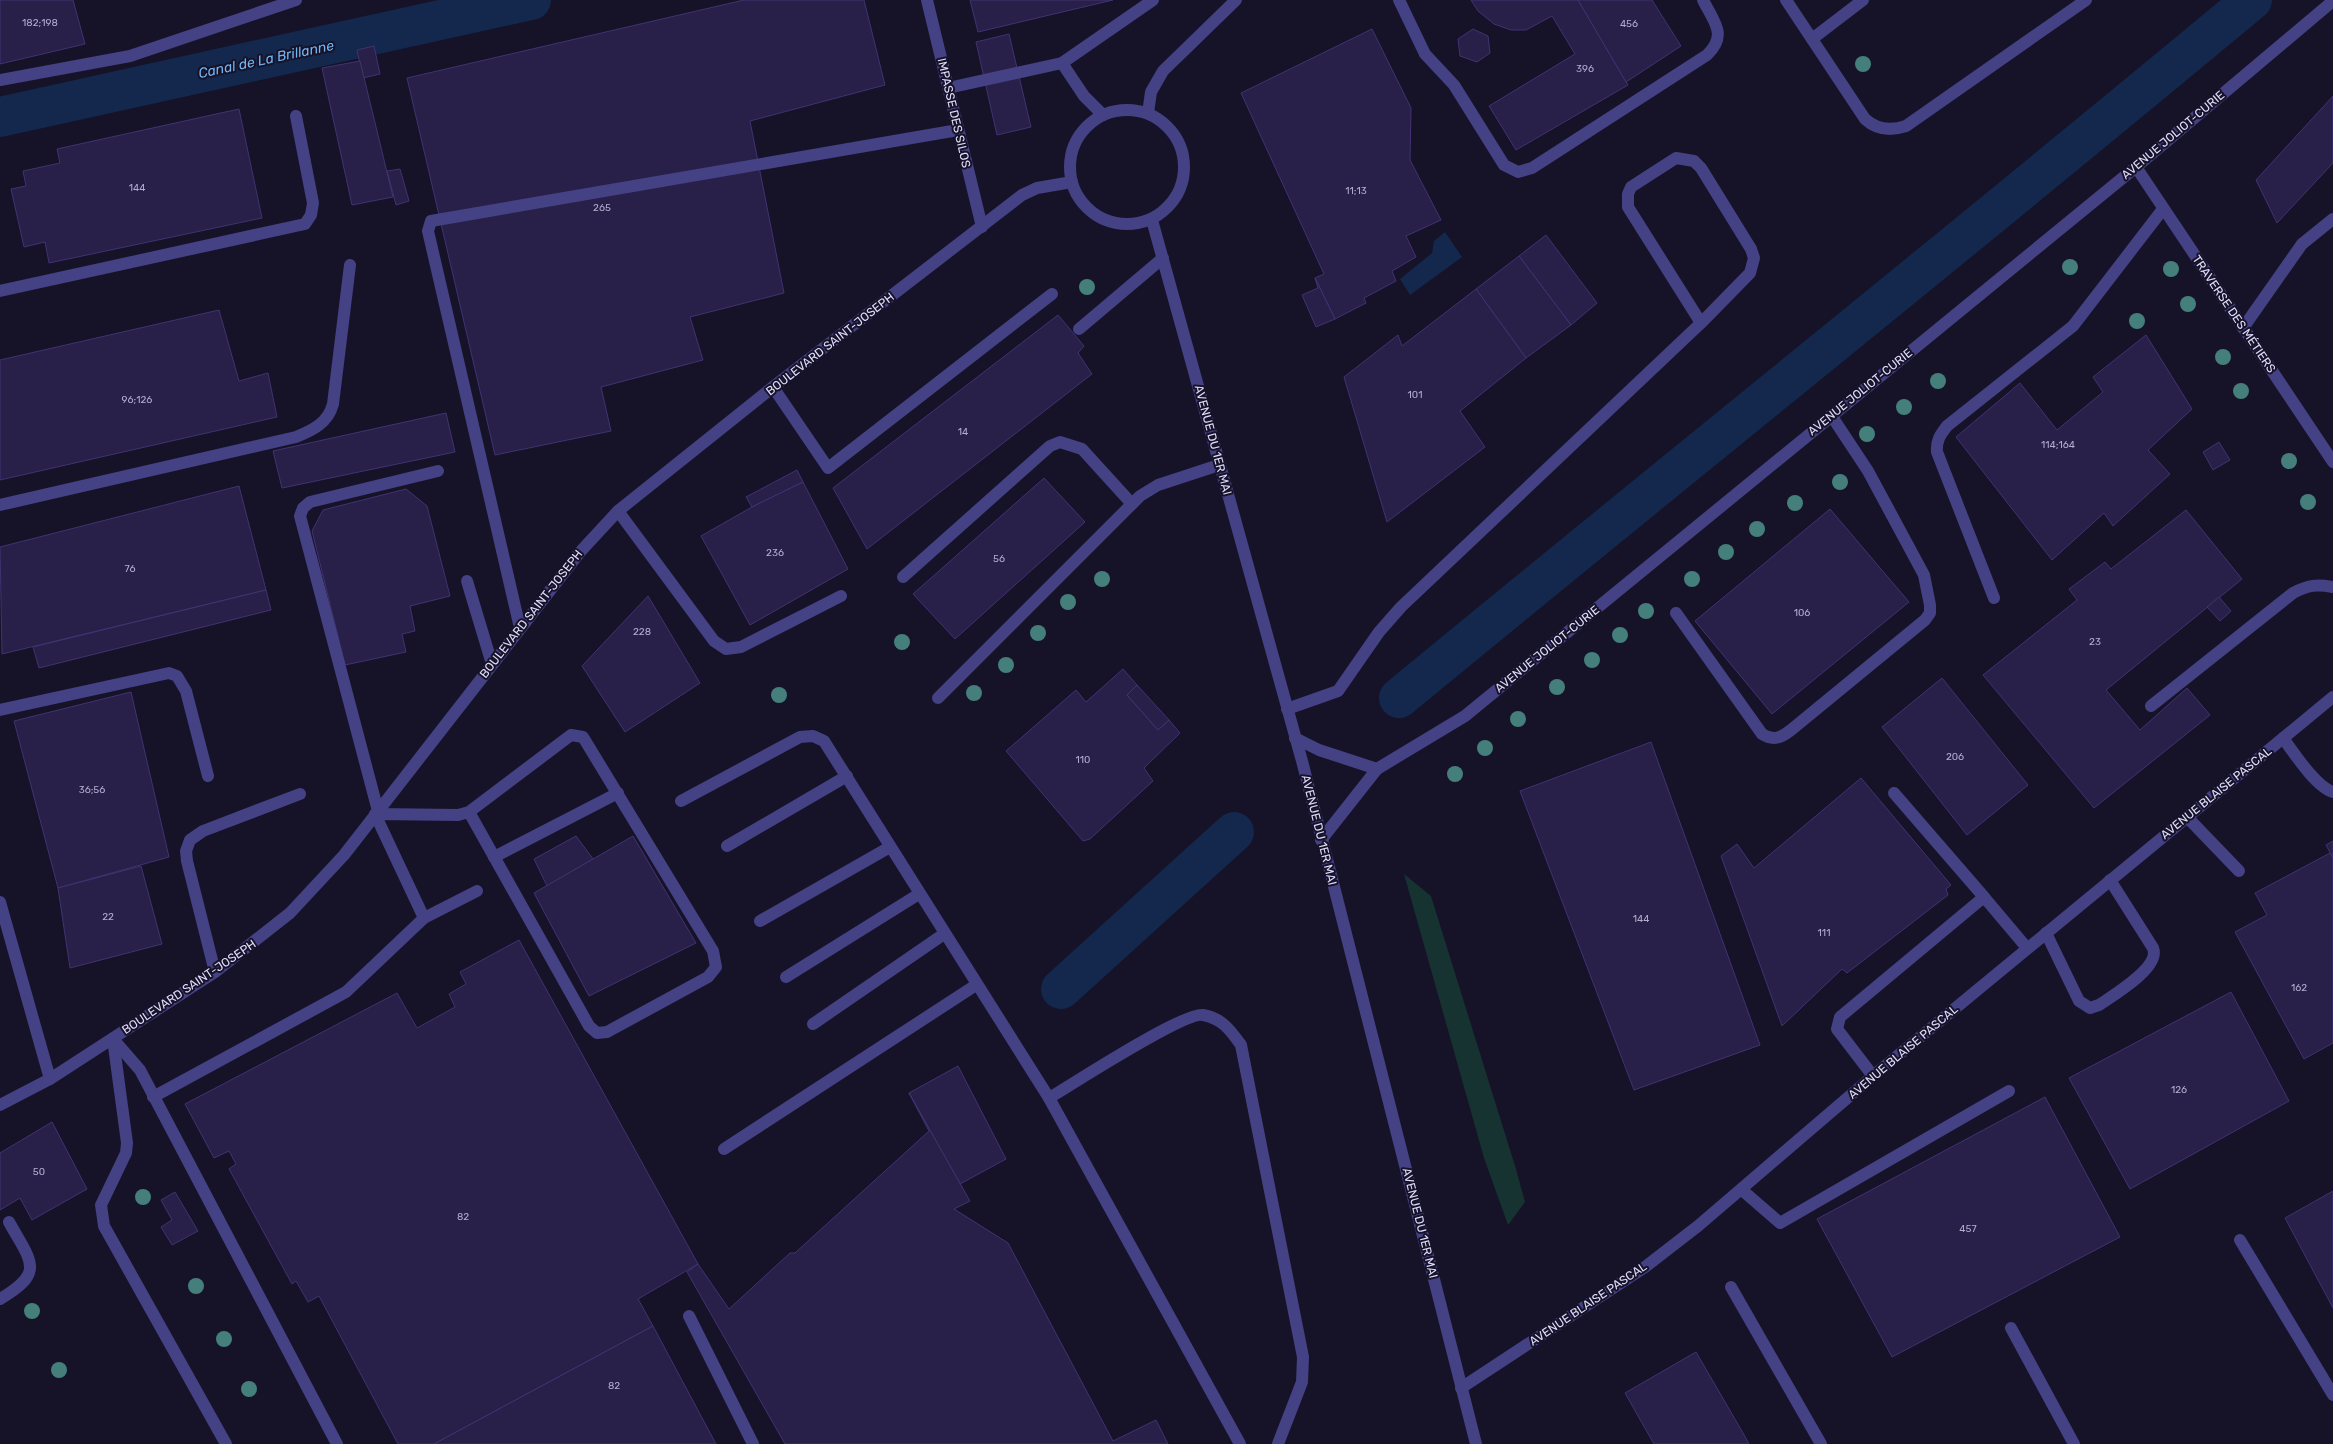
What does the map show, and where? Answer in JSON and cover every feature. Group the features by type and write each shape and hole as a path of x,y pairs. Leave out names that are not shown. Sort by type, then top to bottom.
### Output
{"street":[{"path":"0,80 130,56 296,0"},
{"name":"IMPASSE DES SILOS","path":"927,0 982,227"},
{"path":"948,88 1062,63 1153,0"},
{"path":"1148,113 1151,92 1163,71 1236,0"},
{"path":"1400,0 1425,54 1454,85 1504,165 1518,172 1532,168 1707,55 1718,43 1719,36 1703,0"},
{"path":"1786,0 1865,120 1876,127 1890,130 1906,126 2086,0"},
{"path":"1812,39 1863,0"},
{"name":"AVENUE JOLIOT-CURIE","path":"1321,840 1377,769 1465,716 2136,167 2333,1"},
{"path":"1062,63 1084,96 1103,115"},
{"path":"1125,110 1148,113 1163,122 1174,134 1182,149 1185,166 1184,182 1177,198 1166,210 1152,220 1136,224 1119,224 1103,219 1089,210 1078,197 1072,182 1070,166 1072,150 1079,136 1089,124 1103,115 1125,110"},
{"path":"0,291 305,224 311,215 313,202 296,116"},
{"path":"520,628 428,231 431,221 958,130"},
{"path":"1287,709 1338,690 1380,632 1402,607 1701,323 1750,273 1754,258 1751,249 1701,168 1694,161 1676,158 1631,187 1628,194 1628,207 1701,323"},
{"name":"TRAVERSE DES MÉTIERS","path":"2136,167 2333,462"},
{"name":"BOULEVARD SAINT-JOSEPH","path":"0,1107 50,1079 215,972 269,932 315,889 580,552 618,511 773,387 1031,191 1072,182"},
{"path":"1994,598 1937,452 1936,444 1947,426 2073,326 2163,209"},
{"path":"2243,328 2302,244 2333,219"},
{"name":"AVENUE DU 1ER MAI","path":"1152,220 1295,738 1476,1444"},
{"path":"1079,329 1163,258"},
{"path":"0,505 296,437 317,428 325,420 333,404 350,265"},
{"path":"773,387 828,468 1052,294"},
{"path":"1676,613 1762,734 1768,738 1776,739 1791,730 1925,620 1930,613 1930,605 1924,575 1868,471 1831,415"},
{"path":"903,577 1050,446 1060,442 1082,449 1132,504"},
{"path":"938,698 1140,496 1158,485 1219,465"},
{"path":"424,918 377,812 300,516 303,508 310,502 438,471"},
{"path":"618,511 714,641 726,649 741,647 841,596"},
{"path":"467,581 492,664"},
{"path":"2151,706 2293,593 2306,586 2333,587"},
{"path":"0,710 170,673 177,676 186,690 208,776"},
{"name":"AVENUE BLAISE PASCAL","path":"1461,1388 1645,1266 1742,1190 1873,1076 2333,697"},
{"path":"377,812 458,815 469,812 571,735 583,737 713,951 716,967 708,977 607,1032 597,1033 588,1026 469,812"},
{"path":"681,801 800,737 814,736 824,741 976,985 1049,1098 1240,1444"},
{"path":"1295,738 1319,750 1377,769"},
{"path":"2283,738 2311,774 2327,790 2333,792"},
{"path":"726,846 846,776"},
{"path":"494,857 618,793"},
{"path":"1894,793 2027,948"},
{"path":"215,972 187,861 186,851 190,840 203,831 300,794"},
{"path":"2187,817 2239,871"},
{"path":"760,921 890,847"},
{"path":"2046,933 2079,1001 2090,1008 2100,1006 2150,967 2155,956 2154,948 2110,880"},
{"path":"153,1097 346,992 424,918 477,890"},
{"path":"786,977 919,894"},
{"path":"1873,1076 1837,1029 1840,1017 1984,898"},
{"path":"0,902 50,1079"},
{"path":"814,1024 944,934"},
{"path":"724,1149 976,985"},
{"path":"1049,1098 1176,1023 1192,1016 1201,1014 1216,1018 1230,1029 1240,1045 1303,1357 1302,1382 1278,1444"},
{"path":"113,1039 140,1070 337,1444"},
{"path":"113,1039 127,1143 126,1152 101,1205 104,1226 226,1444"},
{"path":"1742,1190 1780,1223 2009,1090"},
{"path":"0,1299 25,1283 31,1267 9,1222"},
{"path":"2240,1240 2333,1395"},
{"path":"1731,1287 1821,1444"},
{"path":"689,1316 753,1444"},
{"path":"2011,1328 2074,1444"}],"green space":[{"path":"1404,874 1431,896 1516,1169 1525,1202 1508,1225 1484,1158"}],"water":[{"path":"1445,232 1462,257 1410,295 1400,279 1432,253 1434,241"}],"building":[{"path":"0,0 73,0 85,44 0,64"},
{"path":"744,0 864,0 885,85 750,121 784,293 690,317 703,360 601,387 611,431 495,455 407,78"},
{"path":"970,0 1113,0 978,32"},
{"path":"1471,0 1578,0 1628,85 1516,150 1489,106 1575,54 1552,16 1526,30 1511,30 1494,24 1478,11"},
{"path":"1578,0 1652,0 1681,46 1626,82"},
{"path":"1372,29 1411,108 1410,160 1441,220 1406,236 1416,257 1392,271 1396,281 1364,298 1366,303 1335,319 1315,278 1324,274 1241,93"},
{"path":"1473,29 1488,36 1490,53 1477,62 1460,56 1458,39"},
{"path":"1009,34 1031,127 997,135 976,42"},
{"path":"374,46 380,74 363,78 357,50"},
{"path":"360,61 393,197 352,205 322,68"},
{"path":"2333,96 2333,163 2277,223 2256,180"},
{"path":"239,109 262,218 49,263 45,242 24,247 11,189 26,186 23,171 60,163 57,149"},
{"path":"400,169 409,201 396,205 387,171"},
{"path":"1546,235 1597,303 1571,325 1519,256"},
{"path":"1519,256 1571,325 1526,358 1476,289"},
{"path":"1315,278 1335,319 1316,327 1302,295 1318,288"},
{"path":"1476,289 1526,358 1460,411 1485,447 1387,522 1344,377 1398,335 1402,346"},
{"path":"219,310 239,381 268,373 277,417 0,480 0,360"},
{"path":"1058,315 1084,346 1078,353 1092,374 867,549 833,488"},
{"path":"2146,335 2192,409 2148,450 2170,474 2113,526 2104,513 2052,560 1956,437 2020,383 2057,430 2103,392 2093,377"},
{"path":"446,413 455,452 282,488 273,451"},
{"path":"2219,442 2230,460 2213,470 2203,452"},
{"path":"797,470 803,482 752,507 746,497"},
{"path":"1044,478 1085,522 955,639 913,594"},
{"path":"803,482 848,569 750,625 701,536 752,507"},
{"path":"239,486 266,590 2,654 0,547"},
{"path":"406,489 427,506 450,596 410,606 415,631 402,634 406,652 345,665 312,531 323,510"},
{"path":"1830,509 1909,602 1772,714 1695,621"},
{"path":"2186,510 2242,579 2106,690 2140,730 2187,688 2210,715 2094,808 1983,675 2077,600 2069,589 2105,562 2111,569"},
{"path":"266,590 271,610 39,668 33,647"},
{"path":"648,596 700,683 625,732 582,666"},
{"path":"2219,597 2231,611 2220,621 2207,607"},
{"path":"1123,669 1137,685 1127,695 1158,730 1169,720 1180,733 1144,768 1153,781 1090,839 1083,841 1006,751 1076,690 1086,702"},
{"path":"1942,678 2028,785 1967,835 1882,727"},
{"path":"1137,685 1169,720 1158,730 1127,695"},
{"path":"131,692 169,857 58,888 14,721"},
{"path":"1651,742 1760,1045 1634,1090 1520,791"},
{"path":"1861,778 1951,885 1946,889 1948,895 1847,973 1842,969 1782,1026 1721,856 1737,844 1754,868"},
{"path":"576,836 593,859 547,886 534,859"},
{"path":"633,836 696,943 589,996 534,893"},
{"path":"2333,841 2333,858 2326,845"},
{"path":"2330,853 2333,858 2333,1043 2304,1059 2235,932 2267,915 2255,893"},
{"path":"141,866 162,944 70,968 58,888"},
{"path":"519,940 698,1264 638,1299 653,1326 434,1444 398,1444 319,1296 308,1302 296,1281 292,1284 229,1169 236,1164 229,1151 214,1158 185,1104 397,993 417,1028 455,1007 449,994 466,984 460,972"},
{"path":"2231,992 2289,1101 2130,1189 2069,1078"},
{"path":"958,1066 1006,1159 960,1184 909,1093"},
{"path":"909,1093 970,1201 954,1209 1008,1243 1113,1441 1156,1420 1168,1444 785,1444 687,1272 698,1264 729,1309 790,1253 795,1253 929,1131"},
{"path":"2045,1097 2120,1237 1892,1357 1817,1219"},
{"path":"52,1122 87,1189 32,1220 20,1198 0,1210 0,1153"},
{"path":"2333,1191 2333,1308 2285,1218"},
{"path":"175,1192 198,1231 172,1245 161,1227 172,1220 161,1200"},
{"path":"653,1326 716,1444 434,1444"},
{"path":"1696,1352 1749,1444 1654,1444 1625,1393"}],"waterway":[{"name":"Canal de La Brillanne","path":"0,117 531,0"},
{"path":"1399,698 2252,0"},
{"path":"1061,989 1234,832"}]}
